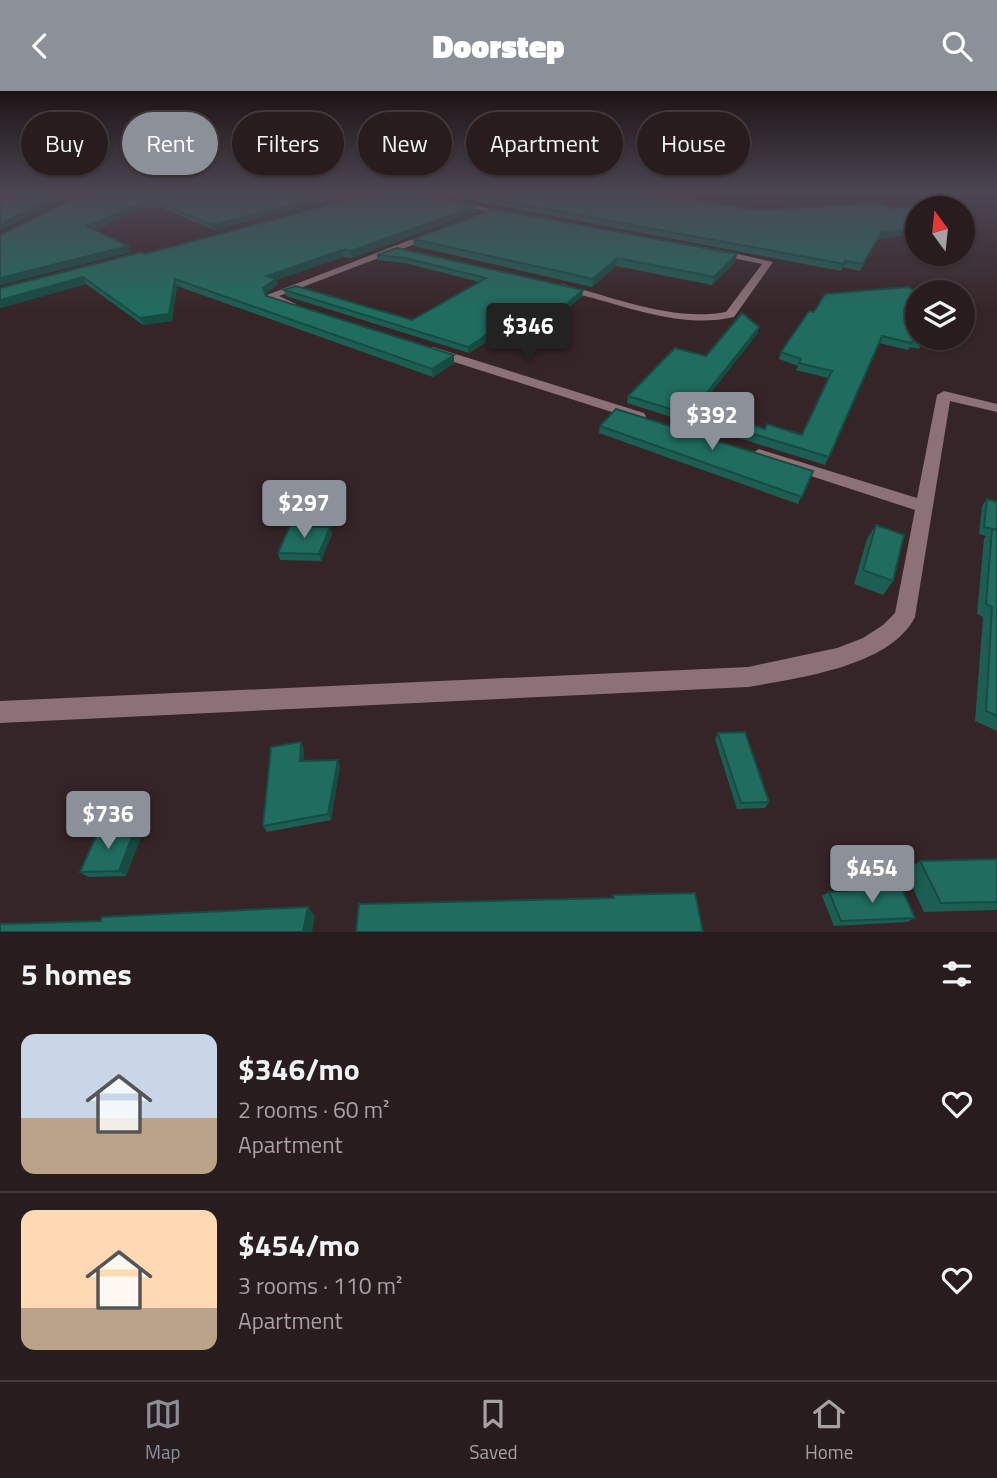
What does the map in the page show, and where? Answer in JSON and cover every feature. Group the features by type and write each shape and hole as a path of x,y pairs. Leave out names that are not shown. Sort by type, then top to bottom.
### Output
{"street":[{"path":"303,310 277,301 272,295 435,232"},
{"path":"396,247 422,254"},
{"path":"552,285 696,319 722,318 730,315 768,261 705,250"},
{"path":"422,347 646,418"},
{"path":"0,712 748,677 793,669 858,651 886,636 905,617 944,395 997,408"},
{"path":"752,452 923,506"}],"building":[{"path":"6,232 100,232 128,246 0,278 0,235"},
{"path":"226,232 403,232 267,276 276,279 263,288 266,296 454,355 432,369 175,279 169,314 140,318 83,277 0,300 0,288 142,252 145,254"},
{"path":"431,232 620,232 737,254 714,277 617,258 593,279 413,239"},
{"path":"672,232 886,232 881,233 863,264 845,261 844,264"},
{"path":"397,248 583,290 534,332 505,323 468,347 284,290 296,286 412,320 486,278 405,258 377,255"},
{"path":"905,287 905,342 882,336 829,457 628,396 675,348 706,356 742,313 759,327 697,405 765,429 767,424 802,435 832,371 799,363 801,359 781,352 809,311 814,312 825,294"},
{"path":"616,409 813,471 802,497 600,426"},
{"path":"987,499 997,502 997,530 984,527"},
{"path":"876,525 904,535 893,581 863,570"},
{"path":"290,526 330,527 319,554 278,553"},
{"path":"992,529 997,530 997,716 986,711 992,607 986,604"},
{"path":"745,732 769,802 741,803 718,733"},
{"path":"301,742 300,761 338,760 328,814 263,826 271,747"},
{"path":"135,828 119,871 80,872 99,830"},
{"path":"997,859 997,902 941,903 920,861"},
{"path":"901,887 915,918 841,921 829,892"},
{"path":"695,893 703,932 356,932 359,904 614,898 613,895"},
{"path":"308,907 303,932 0,932 0,924 101,921 102,917"}]}
